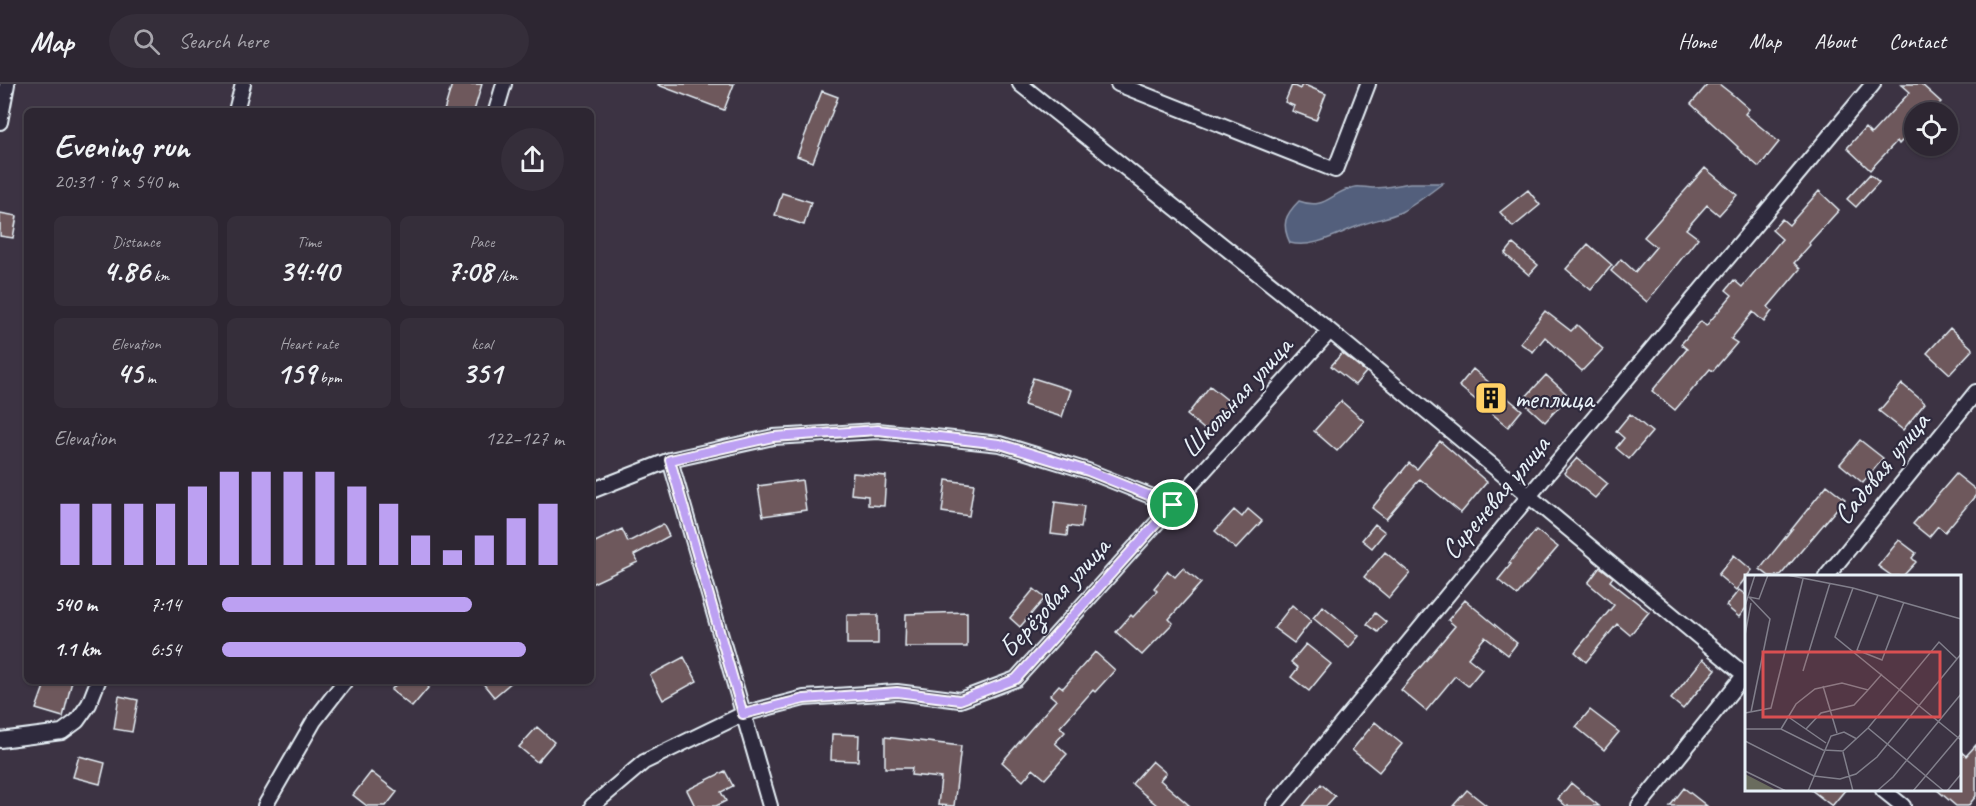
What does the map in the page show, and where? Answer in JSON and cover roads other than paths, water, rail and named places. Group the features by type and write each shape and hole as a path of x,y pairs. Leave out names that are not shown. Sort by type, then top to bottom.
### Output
{"street":[{"path":"0,122 7,84"},
{"path":"237,108 243,84"},
{"path":"497,108 504,84"},
{"path":"1020,84 1330,331 1745,674"},
{"path":"1119,84 1335,170 1368,84"},
{"name":"Сиреневая улица","path":"1274,806 1528,496 1873,84"},
{"name":"Школьная улица","path":"1173,505 1330,331"},
{"name":"Садовая улица","path":"1827,575 1976,393"},
{"path":"594,490 670,460 773,437 878,430 1000,444 1088,471 1173,505"},
{"path":"670,460 770,806"},
{"name":"Берёзовая улица","path":"592,806 644,762 743,714 804,699 897,692 960,700 1016,679 1173,505"},
{"path":"1639,806 1745,676"},
{"path":"0,740 62,732 77,721 97,684"},
{"path":"270,804 314,721 343,684"},
{"path":"1885,791 1903,806"}],"water":[{"path":"1410,183 1443,183 1407,209 1396,214 1317,242 1290,243 1285,225 1286,220 1299,201 1316,204 1355,187 1378,188"}],"place":[{"name":"теплица","path":"1491,398"}]}
